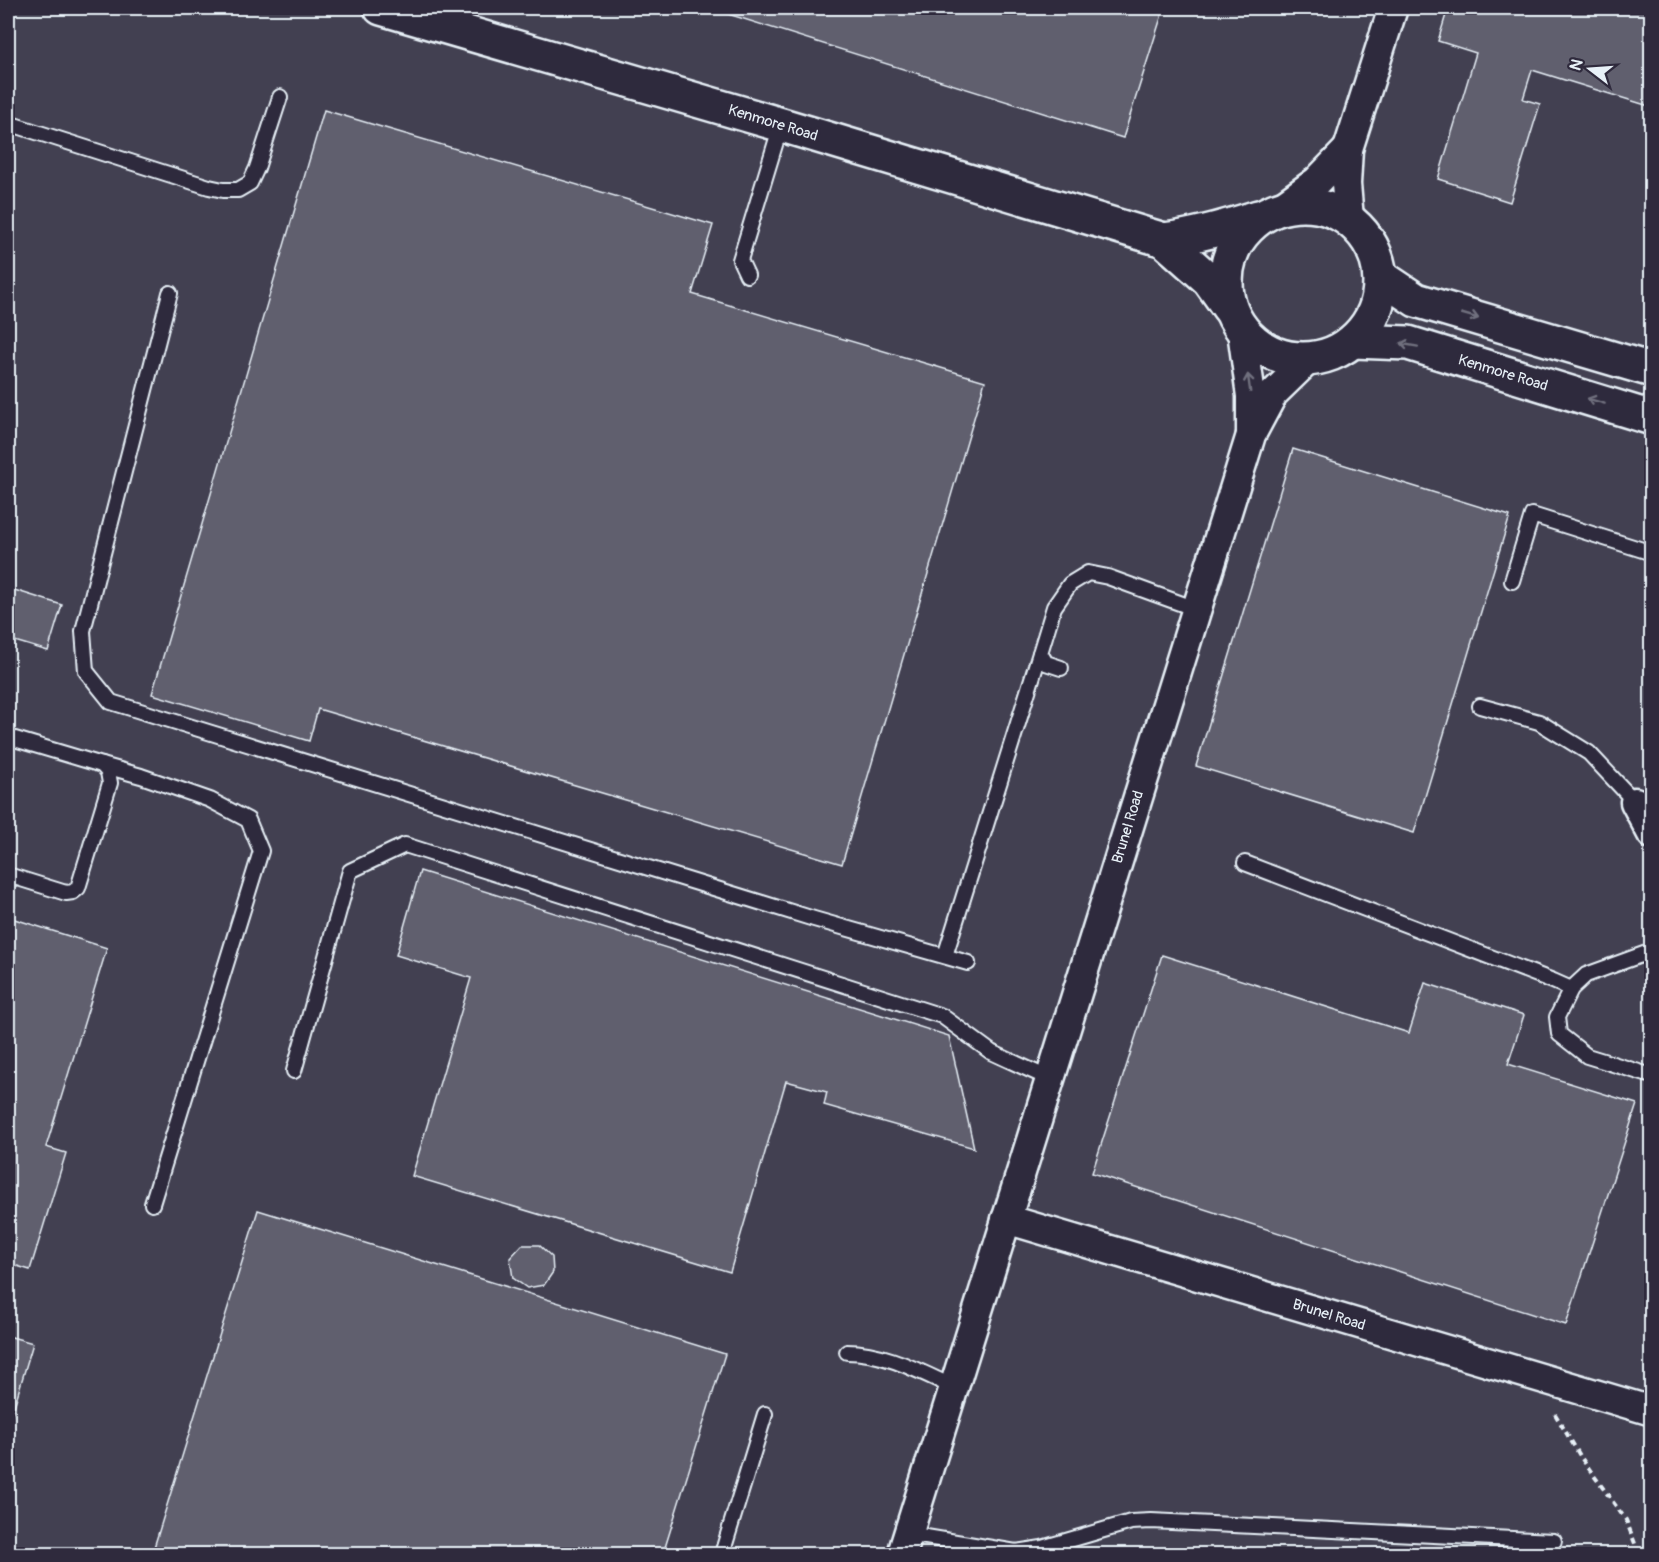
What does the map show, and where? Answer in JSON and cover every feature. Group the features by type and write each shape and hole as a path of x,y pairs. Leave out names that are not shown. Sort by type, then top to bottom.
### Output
{"street":[{"name":"Kenmore Road","path":"381,8 1164,240 1219,230 1270,212 1305,204 1329,209 1349,219 1364,235 1375,254 1380,276 1378,300 1369,323 1353,341 1333,354 1309,359 1286,358 1261,348 1236,319 1209,280 1164,240"},
{"path":"1349,219 1346,184 1348,149 1393,8"},
{"path":"1236,319 1225,282 1229,256 1240,235 1317,181 1348,149"},
{"path":"1380,276 1416,300 1652,370"},
{"name":"Brunel Road","path":"1236,319 1251,396 1251,435"},
{"name":"Kenmore Road","path":"1353,341 1408,343 1652,418"},
{"name":"Brunel Road","path":"905,1544 1251,435 1274,394 1309,359"},
{"path":"1635,802 1652,834"},
{"name":"Brunel Road","path":"1006,1219 1652,1411"}],"lane":[{"path":"8,123 209,187 238,190 250,183 257,168 280,97"},
{"path":"747,275 740,260 782,125"},
{"path":"170,293 83,631 86,672 111,702 814,919 968,963"},
{"path":"1512,581 1532,516 1652,553"},
{"path":"945,956 1054,607 1070,584 1088,573 1108,577 1196,609"},
{"path":"1040,653 1046,663 1061,668"},
{"path":"1480,705 1539,722 1589,753 1635,802"},
{"path":"8,737 141,776 210,800 248,820 261,851 152,1204"},
{"path":"8,875 66,892 73,892 78,888 110,783 108,772 102,765"},
{"path":"294,1071 350,871 405,845 942,1016 991,1052 1050,1079"},
{"path":"1245,863 1571,989"},
{"path":"1652,951 1586,975 1571,989 1557,1017 1559,1034 1587,1056 1652,1076"},
{"path":"848,1352 864,1352 879,1356 908,1366 954,1387"},
{"path":"722,1554 765,1414"},
{"path":"905,1544 1016,1552 1042,1548 1131,1522 1151,1521 1554,1541"}],"path":[{"path":"1531,1375 1582,1459 1626,1520 1639,1554"}],"shaded area":[{"path":"8,8 1651,8 1651,1554 8,1554"}],"building":[{"path":"709,8 1164,8 1123,138"},
{"path":"1448,8 1652,8 1652,107 1532,70 1523,99 1540,104 1510,202 1438,179 1476,53 1438,41"},
{"path":"324,110 713,225 692,294 985,381 842,864 318,709 309,741 152,694"},
{"path":"1293,449 1510,516 1414,833 1196,766"},
{"path":"8,588 62,605 48,651 8,639"},
{"path":"420,871 949,1036 974,1148 824,1105 827,1092 786,1081 730,1272 412,1176 471,978 396,955"},
{"path":"8,917 107,948 46,1147 66,1153 30,1270 14,1265 8,1285"},
{"path":"1162,955 1409,1033 1425,983 1524,1015 1508,1064 1637,1104 1566,1325 1092,1173"},
{"path":"258,1210 725,1354 663,1554 152,1554"},
{"path":"522,1245 539,1245 552,1257 553,1272 544,1285 527,1288 513,1278 510,1258"},
{"path":"8,1336 33,1343 8,1427"}]}
